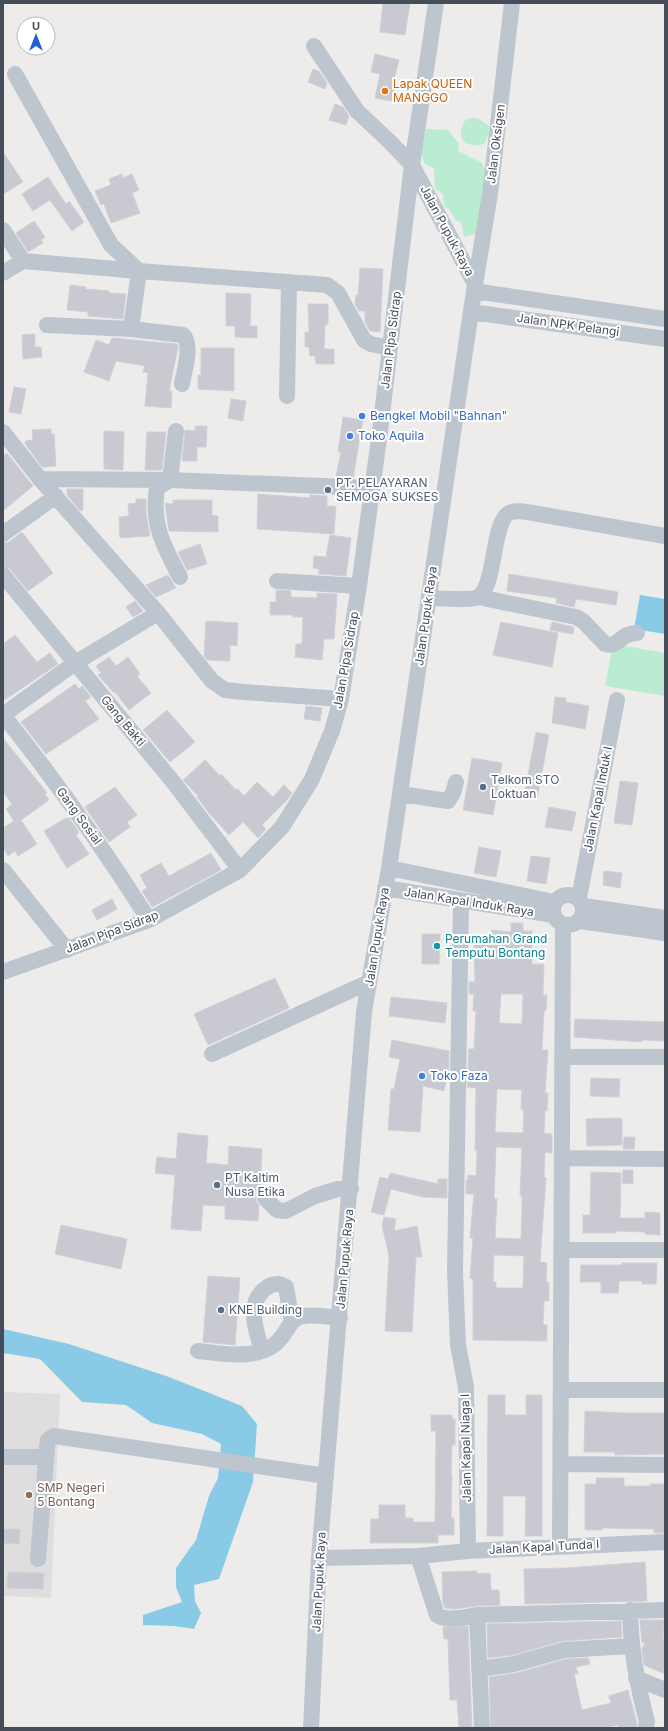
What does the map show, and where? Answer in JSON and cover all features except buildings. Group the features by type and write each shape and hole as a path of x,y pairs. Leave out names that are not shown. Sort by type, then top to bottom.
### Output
{"street":[{"path":"412,165 436,3"},
{"name":"Jalan Oksigen","path":"474,288 490,194 512,3"},
{"name":"Jalan Pupuk Raya","path":"311,1728 319,1558 351,1189 364,1012 389,868 474,288 412,165 357,111 314,46"},
{"path":"15,74 111,244 139,271"},
{"name":"Jalan Pipa Sidrap","path":"3,972 149,920 240,870 282,826 312,780 332,731 342,699 372,488 412,165"},
{"path":"3,230 23,261"},
{"path":"3,273 23,261 327,285 338,293 364,340 371,344 390,348"},
{"path":"132,329 139,271"},
{"path":"287,396 289,282"},
{"name":"Jalan NPK Pelangi","path":"474,288 665,319"},
{"name":"Jalan NPK Pelangi","path":"471,312 665,339"},
{"path":"47,325 132,329 183,335 186,338 188,345 182,384"},
{"path":"170,480 176,430"},
{"path":"3,432 40,479 158,613 212,681 225,690 342,699"},
{"path":"40,479 170,480 372,488"},
{"path":"170,480 157,488 154,505 156,524 162,542 180,578"},
{"path":"3,534 56,496"},
{"path":"478,598 484,591 494,555 499,529 504,516 511,512 534,513 665,536"},
{"name":"Gang Bakti","path":"3,575 174,783 240,870"},
{"path":"277,580 359,586"},
{"path":"429,598 478,598 576,617 583,620 605,644 610,645 619,642 628,635 637,633"},
{"path":"3,715 75,663 158,613"},
{"name":"Jalan Kapal Induk I","path":"581,908 617,700"},
{"name":"Gang Sosial","path":"3,715 37,758 108,856 149,920"},
{"path":"400,794 448,801 453,793 456,782"},
{"name":"Jalan Kapal Induk Raya","path":"389,868 557,914"},
{"path":"3,870 67,950"},
{"name":"Jalan Kapal Induk Raya","path":"385,888 460,901 557,914"},
{"path":"560,1547 562,1057 557,914 559,897 566,894 573,895 581,908 665,933"},
{"name":"Jalan Kapal Niaga I","path":"460,901 455,1271 458,1346 466,1387 468,1550"},
{"path":"557,914 572,926 581,908"},
{"path":"581,908 665,918"},
{"path":"212,1054 369,982"},
{"path":"562,1057 665,1057"},
{"path":"562,1158 665,1159"},
{"path":"265,1198 277,1210 286,1211 315,1196 338,1189 351,1189"},
{"path":"562,1250 665,1250"},
{"path":"262,1351 254,1322 253,1311 256,1300 269,1286 277,1283 286,1287 292,1322"},
{"path":"198,1351 245,1355 272,1347 280,1339 292,1322 303,1316 340,1318"},
{"path":"561,1390 665,1390"},
{"path":"38,1559 48,1440 54,1436 326,1476"},
{"path":"3,1457 46,1457"},
{"path":"561,1464 665,1465"},
{"name":"Jalan Kapal Tunda I","path":"319,1558 421,1556 468,1550 665,1542"},
{"path":"421,1556 437,1615 441,1618 477,1615 665,1610"},
{"path":"630,1610 631,1646 636,1678 647,1722 646,1728"},
{"path":"477,1615 482,1728"},
{"path":"480,1669 514,1664 564,1650 631,1646"},
{"path":"636,1678 665,1690"}],"shaded area":[{"name":"SMP Negeri 5 Bontang","path":"3,1392 60,1394 51,1598 3,1596"}],"green space":[{"path":"466,119 479,119 489,126 490,131 484,144 471,145 466,143 461,137 461,132"},
{"path":"426,129 448,130 459,144 458,151 482,163 485,169 479,233 464,237 461,222 456,221 450,210 444,206 443,194 435,189 434,168 425,164 421,154"},
{"path":"613,644 665,653 665,696 605,686"}],"water":[{"path":"640,595 665,599 665,634 634,629"},
{"path":"3,1329 69,1344 169,1377 242,1406 257,1424 253,1482 219,1579 194,1585 195,1601 201,1613 194,1629 174,1626 143,1625 143,1615 182,1602 176,1587 176,1568 196,1540 209,1496 218,1478 221,1444 202,1434 152,1423 126,1405 82,1402 40,1359 3,1353"}],"place":[{"name":"Lapak QUEEN MANGGO","path":"385,91"},
{"name":"Bengkel Mobil \"Bahnan\"","path":"362,416"},
{"name":"Toko Aquila","path":"350,436"},
{"name":"PT. PELAYARAN SEMOGA SUKSES","path":"328,490"},
{"name":"Telkom STO Loktuan","path":"483,787"},
{"name":"Perumahan Grand Temputu Bontang","path":"437,946"},
{"name":"Toko Faza","path":"422,1076"},
{"name":"PT Kaltim Nusa Etika","path":"217,1185"},
{"name":"KNE Building","path":"221,1310"},
{"name":"SMP Negeri 5 Bontang","path":"29,1495"}]}
